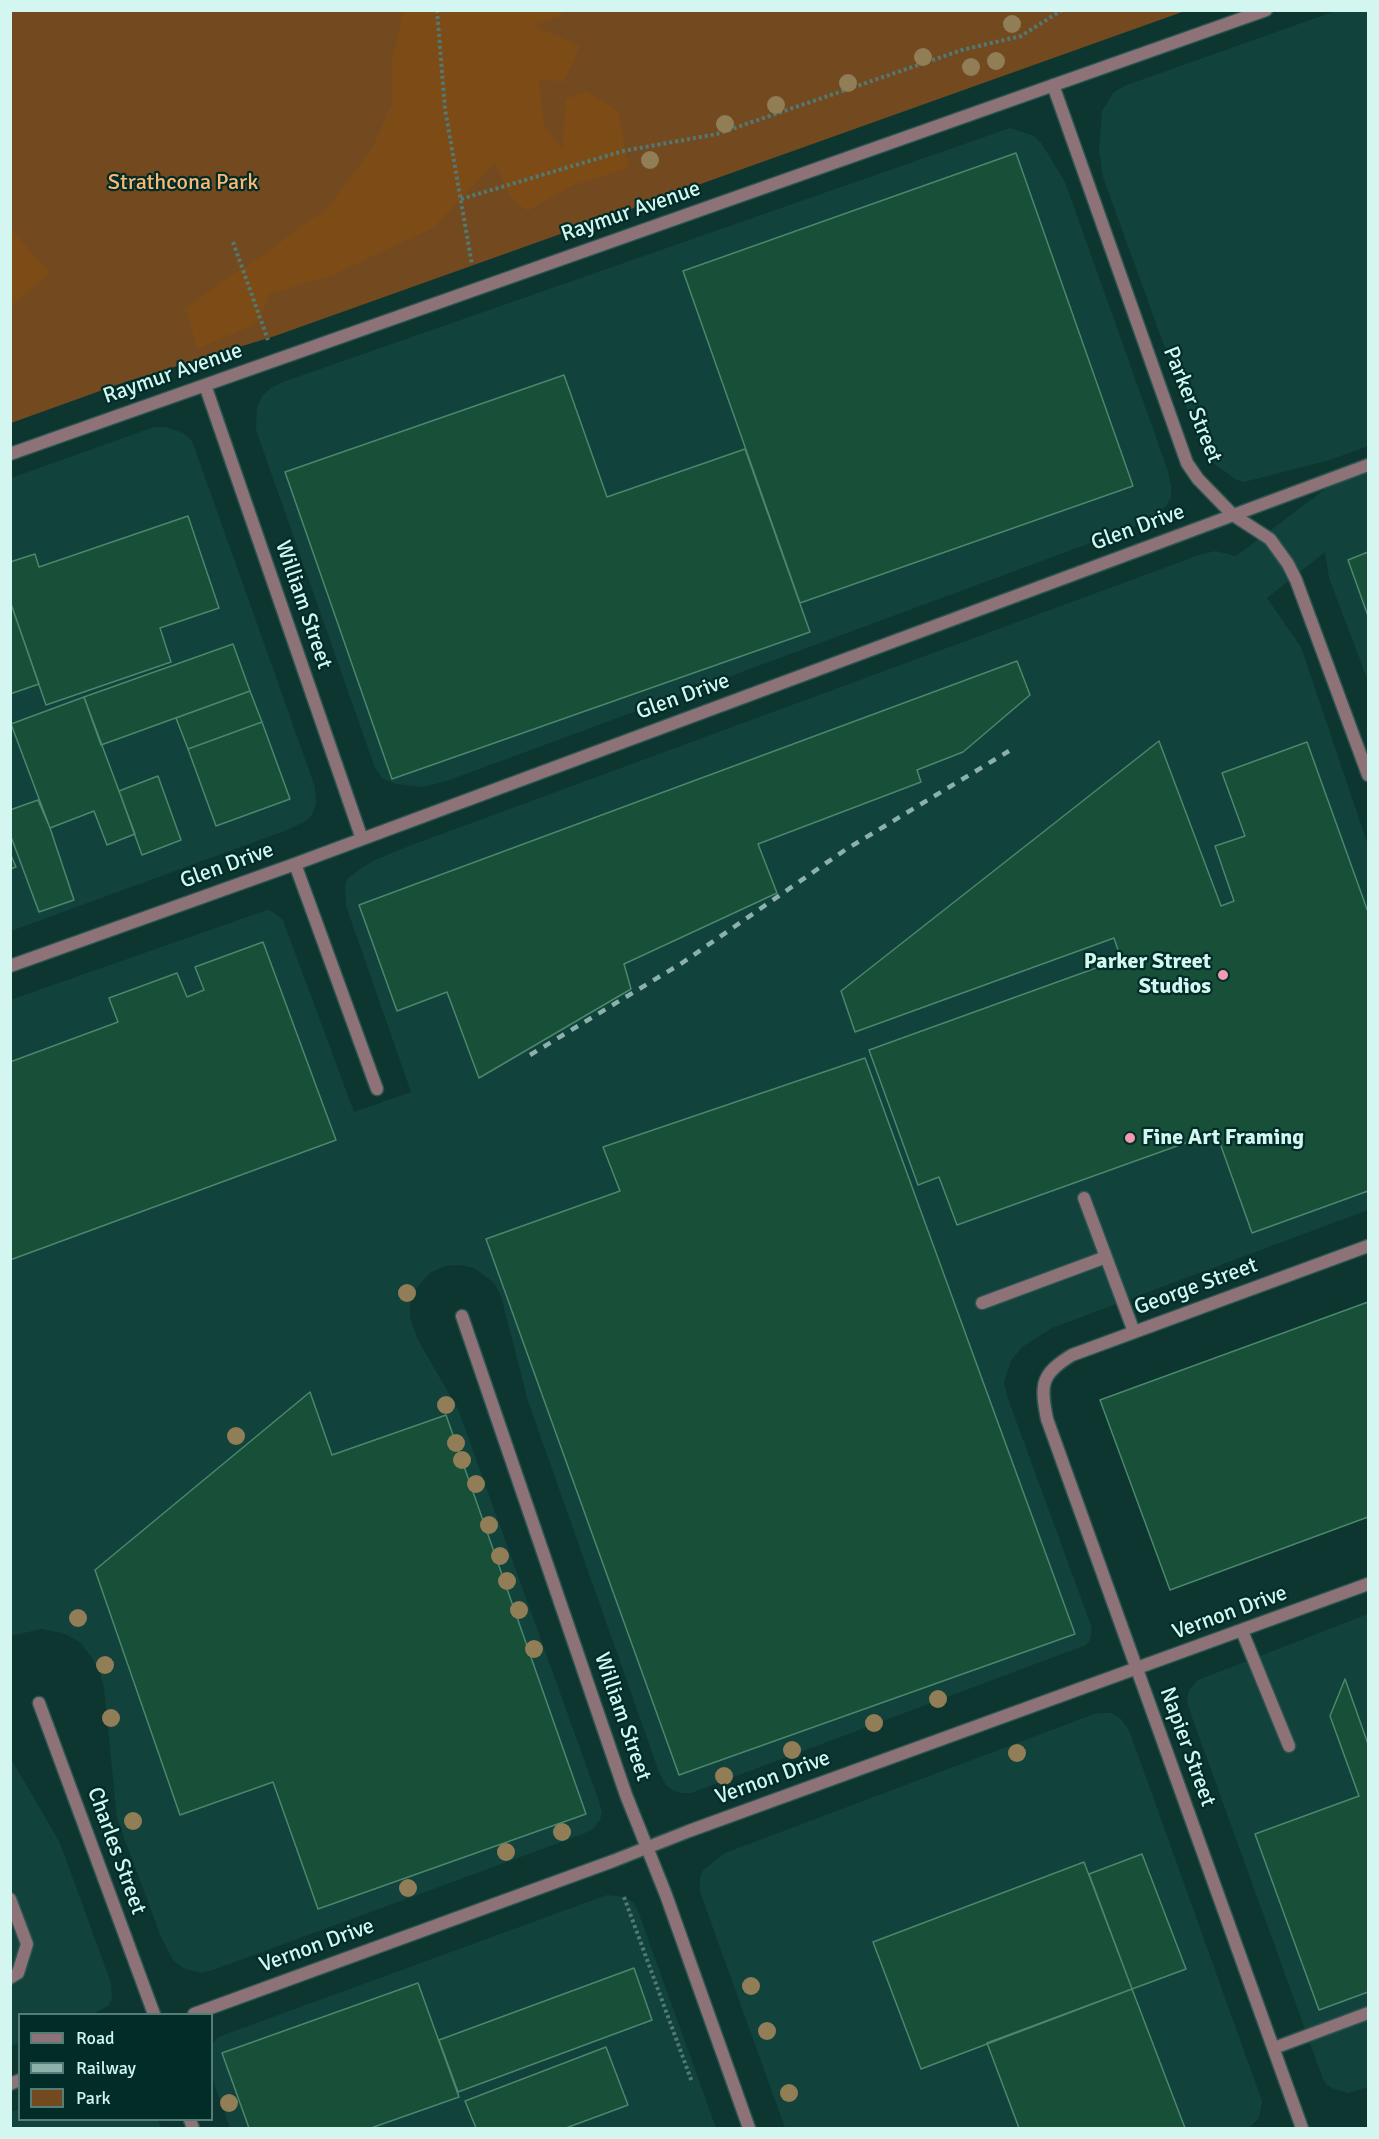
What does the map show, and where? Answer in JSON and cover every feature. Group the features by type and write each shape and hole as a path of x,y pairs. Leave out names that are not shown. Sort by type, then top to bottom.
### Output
{"street":[{"name":"Raymur Avenue","path":"10,454 1266,10"},
{"name":"Parker Street","path":"1053,85 1188,463 1198,479 1233,515 1270,539 1288,564 1296,580 1368,775"},
{"name":"William Street","path":"205,385 362,839"},
{"name":"Glen Drive","path":"10,966 295,864 1368,465"},
{"path":"295,864 377,1089"},
{"path":"1084,1198 1134,1332"},
{"name":"George Street","path":"1045,1378 1054,1366 1072,1355 1368,1246"},
{"path":"982,1303 1106,1257"},
{"name":"William Street","path":"462,1316 623,1784 666,1895 749,2128"},
{"name":"Napier Street","path":"1045,1378 1043,1398 1047,1419 1302,2128"},
{"name":"Vernon Drive","path":"197,2013 1368,1584"},
{"path":"1242,1631 1289,1746"},
{"name":"Charles Street","path":"39,1702 154,2013"},
{"path":"10,1899 27,1944 18,1973 10,1978"},
{"path":"1274,2048 1368,2013"}],"path":[{"path":"437,10 445,109 476,290"},
{"path":"461,199 623,152 717,134 962,50 1021,36 1062,10"},
{"path":"233,242 276,360"},
{"path":"624,1897 692,2082"}],"shaded area":[{"path":"1338,10 1368,11 1368,446 1330,460 1244,482 1235,479 1203,453 1103,177 1099,150 1102,111 1113,93 1124,86"},
{"path":"403,11 566,11 560,16 534,26 580,46 564,82 539,79 544,125 562,149 566,99 586,91 618,111 629,168 571,186 528,211 512,200 495,163 433,228 333,275 270,294 258,323 197,349 186,308 227,278 272,250 296,229 327,209 372,148 392,104 391,66"},
{"path":"1010,128 1034,136 1042,144 1065,182 1168,471 1171,498 1166,506 1150,521 447,781 422,787 396,784 382,778 375,768 256,430 257,408 262,396 283,382"},
{"path":"11,229 50,273 11,306"},
{"path":"154,427 165,427 183,433 191,440 195,449 315,787 316,804 312,815 304,822 287,830 11,931 11,478"},
{"path":"1368,457 1368,681 1329,578 1325,552 1267,598 1301,647 1368,845 1368,1210 1052,1328 1022,1347 1011,1361 1004,1382 1007,1396 1092,1628 1090,1640 1086,1645 691,1793 674,1791 666,1785 659,1772 528,1401 501,1296 493,1282 474,1268 460,1265 445,1266 430,1273 418,1286 410,1301 410,1318 418,1340 458,1409 599,1801 602,1812 600,1820 593,1829 583,1834 213,1970 201,1973 183,1968 173,1960 162,1939 117,1819 104,1688 92,1658 80,1642 63,1633 41,1629 11,1636 10,1000 267,910 283,920 354,1112 411,1092 346,906 345,885 348,878 363,867 409,846 1202,554 1216,551 1236,556"},
{"path":"1368,1614 1368,2087 1349,2093 1334,2089 1323,2079 1187,1699 1189,1690 1198,1680"},
{"path":"1111,1713 1121,1719 1129,1730 1262,2101 1259,2118 1249,2128 785,2128 700,1892 700,1877 703,1870 725,1853 1094,1714"},
{"path":"10,1757 60,1843 111,1983 112,1998 109,2005 95,2013 18,2013 18,2043 11,2046"},
{"path":"607,1895 624,1897 634,1903 638,1911 716,2128 230,2128 213,2081 213,2043 218,2037"},
{"path":"18,2109 18,2121 158,2121 161,2128 11,2128 11,2112"}],"green space":[{"name":"Strathcona Park","path":"11,11 1185,11 275,336 125,382 11,423"}],"building":[{"path":"1016,153 1133,486 800,603 683,271"},
{"path":"564,375 607,497 745,449 810,632 392,779 285,472"},
{"path":"188,516 219,608 160,628 171,662 46,705 10,601 10,562 35,554 39,567"},
{"path":"1368,552 1368,616 1348,560"},
{"path":"10,601 39,684 10,694"},
{"path":"233,644 250,691 101,745 84,697"},
{"path":"1017,661 1030,695 963,752 917,770 921,782 758,844 777,893 624,964 631,989 479,1078 447,992 397,1011 359,905"},
{"path":"250,691 262,722 188,749 176,718"},
{"path":"84,697 135,834 107,845 94,811 50,828 11,724"},
{"path":"262,722 290,799 216,826 188,749"},
{"name":"Parker Street Studios","path":"1159,741 1221,906 1234,901 1215,846 1245,836 1222,773 1307,742 1368,912 1368,1191 1252,1233 1216,1132 957,1225 939,1177 918,1185 869,1050 1121,959 1114,938 855,1032 841,991"},
{"path":"158,776 181,840 142,855 119,791"},
{"path":"38,800 50,828 74,900 39,912 10,834 10,810"},
{"path":"10,853 16,867 10,869"},
{"path":"263,942 336,1140 10,1260 10,1062 118,1022 109,998 177,973 187,997 204,990 195,967"},
{"path":"865,1058 1075,1634 679,1775 486,1239 620,1191 603,1147"},
{"path":"1368,1302 1368,1517 1170,1590 1100,1400"},
{"path":"310,1392 332,1455 446,1415 586,1814 318,1909 273,1782 180,1815 95,1570"},
{"path":"1345,1679 1368,1744 1368,1992 1319,2010 1255,1834 1359,1796 1330,1716"},
{"path":"1142,1854 1186,1969 1132,1989 1089,1874"},
{"path":"1084,1862 1132,1989 921,2069 873,1942"},
{"path":"634,1968 652,2020 458,2092 439,2040"},
{"path":"418,1983 459,2097 371,2128 249,2128 222,2053"},
{"path":"1132,1989 1185,2128 1019,2128 987,2043"},
{"path":"606,2047 628,2105 566,2128 476,2128 465,2101"}],"railway":[{"path":"530,1055 682,963 845,850 1009,751"}],"place":[{"name":"Parker Street Studios","path":"1223,975"},
{"name":"Fine Art Framing","path":"1130,1138"}]}
